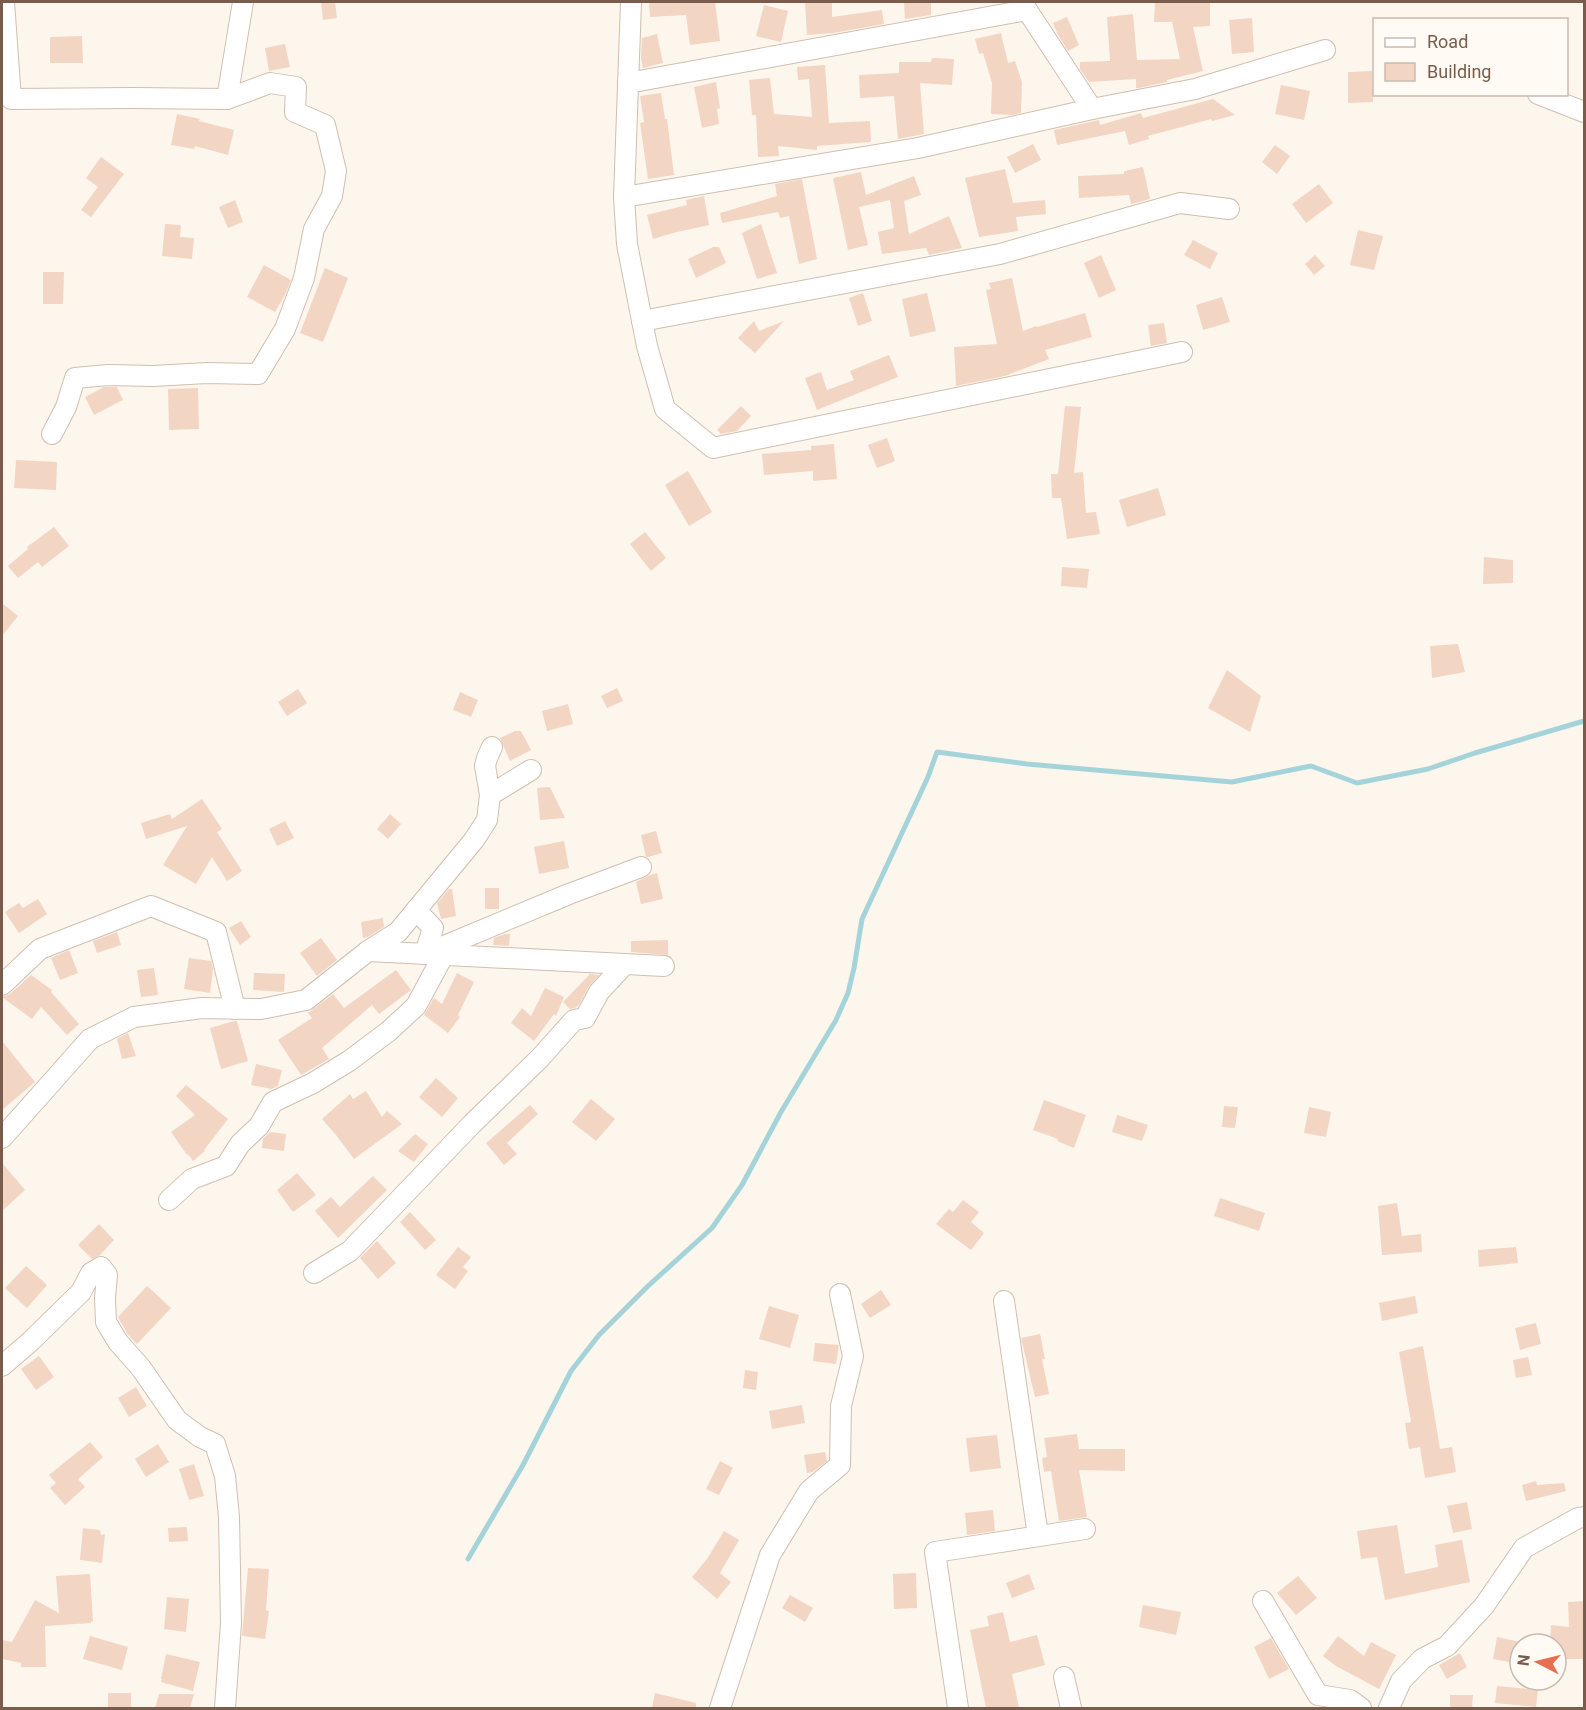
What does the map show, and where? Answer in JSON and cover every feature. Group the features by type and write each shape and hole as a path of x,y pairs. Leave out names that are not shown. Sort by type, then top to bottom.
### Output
{"street":[{"path":"4,2 11,99 227,99 270,83 296,87 295,112 325,125 336,171 332,196 314,229 304,278 285,329 258,374 108,375 75,378 66,407 52,434"},
{"path":"227,99 243,2"},
{"path":"631,2 624,197 627,244 647,346 665,409 713,448 1182,352"},
{"path":"628,83 1025,6 1092,109"},
{"path":"624,197 918,147 1195,88 1325,50"},
{"path":"1543,96 1584,112"},
{"path":"642,321 1000,254 1180,203 1229,209"},
{"path":"2,1138 90,1039 134,1017 202,1008 261,1009 306,1000 368,951 398,932 474,840 487,820 490,795 485,766 492,747"},
{"path":"490,795 531,770"},
{"path":"434,955 569,894 641,867"},
{"path":"2,985 40,949 151,906 216,932 235,1009"},
{"path":"169,1200 192,1179 226,1166 240,1144 259,1126 273,1102 313,1083 349,1061 389,1031 417,1006 434,955 433,928 416,910"},
{"path":"368,951 664,966"},
{"path":"315,1274 350,1251 472,1124 540,1058 574,1020 585,1018 599,992 624,965"},
{"path":"2,1366 81,1292 91,1273 101,1266 107,1275 106,1322 177,1420 200,1437 215,1444 225,1476 229,1517 231,1623 225,1708"},
{"path":"720,1708 770,1556 809,1491 840,1465 841,1406 853,1356 840,1294"},
{"path":"1004,1301 1038,1536"},
{"path":"1389,1708 1401,1681 1422,1659 1447,1646 1484,1605 1524,1548 1578,1518 1584,1517"},
{"path":"958,1708 935,1552 1085,1529"},
{"path":"1263,1601 1318,1695 1350,1700 1361,1708"},
{"path":"1064,1677 1071,1708"}],"building":[{"path":"321,2 335,2 337,18 323,20"},
{"path":"649,2 715,2 720,41 690,45 686,15 650,17"},
{"path":"805,2 832,2 832,17 882,10 884,24 807,35"},
{"path":"904,2 931,2 931,15 905,19"},
{"path":"1155,2 1210,2 1210,26 1193,27 1203,71 1139,88 1136,88 1136,79 1089,82 1080,69 1080,62 1110,61 1107,17 1133,14 1137,60 1180,59 1172,22 1154,22"},
{"path":"764,5 788,11 781,42 756,36"},
{"path":"1067,17 1079,45 1068,51 1053,23"},
{"path":"1252,18 1254,52 1232,54 1229,20"},
{"path":"1001,33 1008,63 1015,61 1022,82 1021,113 1012,115 991,114 992,83 983,53 979,54 975,39"},
{"path":"657,34 663,63 643,68 642,38"},
{"path":"82,36 83,63 50,63 50,37"},
{"path":"285,44 290,67 269,71 265,48"},
{"path":"932,58 954,59 952,85 920,83 924,134 898,139 894,96 860,98 859,75 899,73 899,62 931,62"},
{"path":"825,65 829,123 870,121 871,142 817,146 817,150 778,146 779,156 758,157 756,115 752,115 749,80 770,78 774,114 812,117 809,79 798,80 797,67"},
{"path":"1372,71 1373,102 1348,103 1348,72"},
{"path":"716,82 720,108 717,109 719,124 702,128 694,87"},
{"path":"1281,85 1310,91 1304,120 1275,114"},
{"path":"661,93 665,119 667,119 674,175 648,179 640,123 644,122 640,96"},
{"path":"1213,99 1235,115 1148,136 1149,139 1129,145 1125,131 1057,145 1054,130 1099,120 1100,125 1141,113 1143,118"},
{"path":"177,114 234,130 228,155 195,146 194,149 171,145"},
{"path":"1033,144 1041,160 1015,173 1007,157"},
{"path":"1275,145 1290,156 1277,174 1262,162"},
{"path":"101,157 124,174 91,217 81,210 98,187 86,178"},
{"path":"1143,167 1150,199 1131,204 1129,195 1079,198 1078,176 1124,174 1124,171"},
{"path":"1005,169 1013,203 1045,200 1046,214 1016,217 1018,231 979,237 965,178"},
{"path":"861,172 866,195 914,176 921,195 904,201 909,234 949,216 962,248 929,255 926,248 882,254 878,232 894,228 890,200 859,207 868,245 848,250 833,178"},
{"path":"802,179 817,259 799,264 789,216 780,218 778,212 722,223 720,213 777,196 775,184"},
{"path":"1319,184 1333,203 1306,223 1292,204"},
{"path":"704,196 709,225 653,239 647,215 687,205 686,200"},
{"path":"235,200 243,222 228,228 219,207"},
{"path":"165,224 181,225 180,237 194,238 192,259 162,256"},
{"path":"761,224 777,273 757,279 742,233"},
{"path":"1358,230 1383,236 1374,270 1350,265"},
{"path":"1193,240 1218,253 1210,269 1184,255"},
{"path":"713,247 719,247 726,263 696,278 688,259"},
{"path":"1101,255 1116,290 1099,298 1084,263"},
{"path":"1315,255 1325,266 1314,275 1305,264"},
{"path":"264,265 291,280 275,312 247,297"},
{"path":"325,268 348,278 323,342 300,333"},
{"path":"43,272 64,272 63,304 43,304"},
{"path":"1012,278 1023,331 1085,313 1092,337 1045,350 1049,359 1005,376 956,386 954,347 997,344 986,290 991,289 989,283"},
{"path":"863,293 872,321 858,326 849,298"},
{"path":"927,293 936,331 910,337 902,299"},
{"path":"1222,297 1230,322 1203,330 1196,305"},
{"path":"754,321 759,331 784,321 755,353 738,338"},
{"path":"1164,323 1167,343 1151,346 1148,325"},
{"path":"889,355 898,377 817,410 805,378 821,372 827,390 854,380 850,371"},
{"path":"104,387 117,387 123,400 94,415 85,397"},
{"path":"198,388 199,429 169,430 168,389"},
{"path":"741,406 751,416 737,431 721,434 717,430"},
{"path":"1065,406 1081,407 1074,473 1083,472 1086,513 1096,512 1100,534 1067,539 1061,498 1052,498 1051,474 1058,474"},
{"path":"887,438 895,461 877,468 868,445"},
{"path":"834,444 837,479 813,481 813,471 764,475 762,454 811,450 811,446"},
{"path":"16,460 57,462 56,490 14,488"},
{"path":"688,471 712,512 689,526 665,485"},
{"path":"1158,488 1166,515 1127,527 1119,500"},
{"path":"54,527 69,546 42,567 38,562 18,578 8,566 28,549 27,547"},
{"path":"645,532 666,558 651,571 630,544"},
{"path":"1484,557 1513,560 1513,583 1483,584"},
{"path":"1062,567 1089,569 1087,588 1061,586"},
{"path":"2,603 18,616 2,636"},
{"path":"1458,644 1465,672 1432,678 1430,646"},
{"path":"1227,670 1261,696 1250,732 1208,708"},
{"path":"617,688 623,701 607,708 601,696"},
{"path":"298,689 307,703 287,716 278,702"},
{"path":"460,692 478,700 471,717 453,710"},
{"path":"568,704 573,724 547,731 542,711"},
{"path":"515,731 521,731 531,750 510,761 500,738"},
{"path":"550,787 565,818 540,820 537,788"},
{"path":"202,799 222,829 217,832 242,871 227,881 212,857 196,884 163,865 187,826 146,839 141,823 170,814 172,819"},
{"path":"390,814 401,824 388,839 377,829"},
{"path":"285,821 294,838 277,846 269,829"},
{"path":"656,831 662,853 646,857 641,835"},
{"path":"564,841 569,868 539,874 534,847"},
{"path":"657,873 663,899 641,904 636,882"},
{"path":"485,888 499,888 499,909 485,909"},
{"path":"449,889 452,889 456,916 441,919 437,903"},
{"path":"38,899 47,914 19,933 5,912 19,903 23,908"},
{"path":"383,918 384,927 363,938 361,922"},
{"path":"241,921 251,937 240,945 229,928"},
{"path":"117,932 121,945 97,953 93,941"},
{"path":"510,934 509,946 493,945 494,938"},
{"path":"321,938 337,960 317,976 300,953"},
{"path":"668,940 668,955 631,952 631,941"},
{"path":"69,950 78,973 60,980 51,958"},
{"path":"189,958 211,961 213,969 210,993 184,989"},
{"path":"154,968 158,995 141,997 137,970"},
{"path":"396,970 411,990 379,1014 372,1005 322,1048 329,1059 301,1075 278,1040 312,1018 308,1013 333,994 344,1008"},
{"path":"254,973 285,974 284,992 253,990"},
{"path":"457,973 474,982 458,1015 460,1017 448,1033 424,1015 434,998 442,1004"},
{"path":"590,974 599,975 589,986 580,1003 570,1009 563,1002"},
{"path":"31,975 52,990 51,992 79,1024 67,1035 41,1007 32,1019 2,997 10,994"},
{"path":"545,988 564,997 556,1016 554,1014 534,1041 511,1023 522,1008 531,1016"},
{"path":"237,1021 248,1061 221,1069 210,1028"},
{"path":"128,1033 136,1056 122,1059 117,1039"},
{"path":"2,1041 35,1082 2,1110"},
{"path":"256,1064 282,1070 278,1086 271,1089 251,1085"},
{"path":"436,1078 458,1098 442,1117 419,1097"},
{"path":"186,1085 228,1119 205,1151 193,1161 171,1132 195,1115 176,1096"},
{"path":"366,1091 382,1117 387,1111 402,1124 354,1159 322,1119 350,1094 353,1099"},
{"path":"591,1099 615,1119 596,1141 572,1122"},
{"path":"1044,1100 1086,1115 1074,1148 1057,1141 1058,1139 1033,1130"},
{"path":"530,1105 538,1114 507,1143 517,1154 504,1165 486,1143"},
{"path":"1224,1106 1238,1107 1235,1128 1222,1127"},
{"path":"1309,1107 1331,1112 1326,1137 1304,1133"},
{"path":"1117,1115 1148,1125 1142,1141 1112,1132"},
{"path":"270,1132 286,1134 284,1151 262,1148 263,1139"},
{"path":"415,1134 428,1144 414,1162 398,1151"},
{"path":"2,1163 25,1190 2,1211"},
{"path":"297,1173 316,1195 293,1212 277,1190"},
{"path":"373,1176 387,1190 338,1238 315,1211 331,1197 340,1207"},
{"path":"1220,1198 1265,1213 1259,1231 1214,1216"},
{"path":"963,1200 979,1212 971,1222 984,1233 971,1250 936,1224 949,1209 953,1212"},
{"path":"1397,1203 1402,1236 1421,1234 1422,1252 1382,1255 1378,1206"},
{"path":"410,1212 436,1240 425,1250 400,1222"},
{"path":"99,1224 114,1240 100,1255 92,1259 78,1245"},
{"path":"377,1241 396,1263 378,1279 360,1258"},
{"path":"458,1247 471,1257 463,1267 468,1271 455,1289 436,1275"},
{"path":"1516,1247 1518,1263 1479,1267 1478,1250"},
{"path":"26,1266 47,1285 27,1308 5,1288"},
{"path":"147,1286 171,1308 137,1344 128,1335 118,1317"},
{"path":"881,1290 891,1305 870,1318 861,1304"},
{"path":"1415,1296 1418,1313 1382,1321 1379,1303"},
{"path":"769,1306 799,1315 790,1348 759,1339"},
{"path":"1536,1323 1541,1344 1520,1350 1515,1328"},
{"path":"1040,1334 1049,1394 1035,1397 1021,1338"},
{"path":"815,1343 839,1345 836,1364 813,1361"},
{"path":"1423,1346 1440,1449 1452,1447 1456,1472 1425,1478 1420,1447 1409,1449 1405,1423 1411,1422 1399,1352"},
{"path":"39,1356 54,1377 36,1390 21,1369"},
{"path":"1528,1357 1532,1375 1516,1378 1513,1360"},
{"path":"745,1370 758,1372 756,1390 743,1388"},
{"path":"136,1387 147,1406 129,1417 118,1398"},
{"path":"802,1405 805,1423 772,1429 769,1411"},
{"path":"1077,1434 1079,1449 1125,1449 1125,1471 1079,1470 1087,1517 1059,1521 1051,1471 1044,1472 1042,1458 1047,1457 1044,1438"},
{"path":"997,1435 1001,1468 970,1472 966,1438"},
{"path":"90,1442 103,1457 78,1479 85,1487 65,1505 50,1488 56,1483 49,1475"},
{"path":"158,1444 169,1462 146,1477 135,1459"},
{"path":"825,1452 827,1461 813,1472 807,1473 804,1455"},
{"path":"720,1461 733,1468 719,1495 706,1489"},
{"path":"194,1464 204,1496 189,1500 179,1469"},
{"path":"1536,1481 1537,1485 1564,1483 1566,1491 1526,1501 1522,1485"},
{"path":"1467,1502 1472,1529 1453,1533 1447,1506"},
{"path":"993,1510 995,1531 967,1535 965,1513"},
{"path":"1397,1525 1405,1574 1438,1567 1435,1545 1462,1540 1470,1582 1385,1600 1377,1557 1361,1559 1357,1531"},
{"path":"187,1527 188,1541 169,1542 168,1528"},
{"path":"83,1528 100,1530 101,1535 105,1534 102,1563 80,1560"},
{"path":"724,1531 739,1540 720,1573 731,1582 717,1599 692,1577 707,1559"},
{"path":"248,1568 269,1569 266,1610 269,1611 265,1639 242,1636"},
{"path":"916,1573 917,1608 894,1609 893,1574"},
{"path":"90,1574 93,1622 45,1626 46,1667 21,1667 21,1663 2,1659 2,1640 12,1642 35,1600 59,1613 56,1576"},
{"path":"1029,1574 1035,1589 1012,1598 1006,1583"},
{"path":"1298,1576 1317,1598 1296,1615 1277,1593"},
{"path":"790,1595 813,1608 805,1622 782,1608"},
{"path":"167,1597 189,1599 186,1632 164,1629"},
{"path":"1584,1601 1584,1659 1568,1659 1568,1632 1551,1632 1551,1625 1569,1627 1568,1602"},
{"path":"1143,1605 1181,1612 1176,1635 1139,1627"},
{"path":"1003,1612 1010,1642 1037,1635 1045,1665 1012,1674 1019,1708 986,1708 970,1630 989,1626 987,1616"},
{"path":"90,1636 128,1647 122,1670 83,1659"},
{"path":"1338,1636 1364,1656 1371,1642 1396,1655 1379,1689 1336,1666 1323,1656"},
{"path":"1497,1637 1508,1639 1508,1662 1493,1659"},
{"path":"1271,1638 1289,1669 1269,1679 1254,1647"},
{"path":"1460,1653 1467,1667 1447,1679 1439,1665"},
{"path":"166,1654 200,1662 193,1691 161,1682"},
{"path":"1497,1686 1508,1687 1508,1692 1538,1692 1536,1707 1495,1703"},
{"path":"108,1693 131,1693 131,1708 108,1708"},
{"path":"655,1693 696,1703 696,1708 652,1708"},
{"path":"159,1694 194,1694 190,1708 155,1708"},
{"path":"1450,1695 1473,1695 1472,1708 1450,1708"}],"waterway":[{"path":"468,1559 523,1465 571,1371 599,1335 648,1286 712,1228 742,1185 781,1112 836,1020 848,993 862,919 928,777 937,752 1027,764 1232,782 1311,766 1357,783 1428,769 1584,721"}]}
